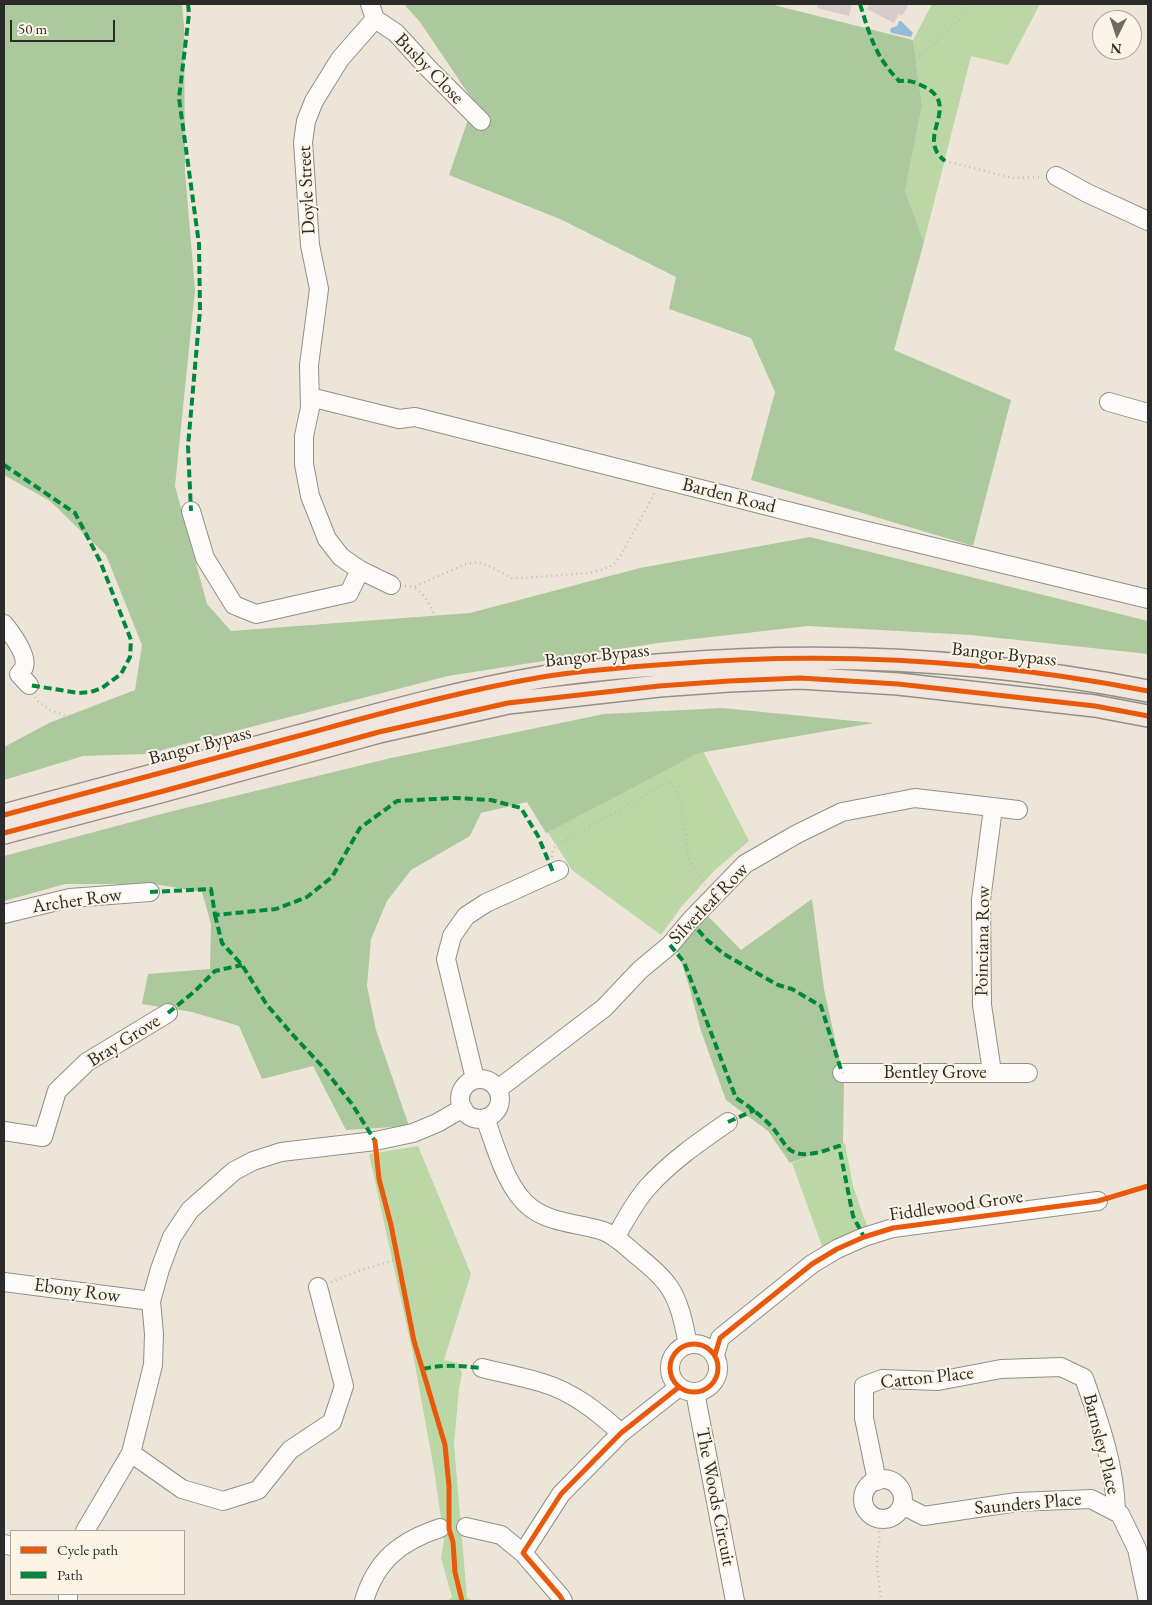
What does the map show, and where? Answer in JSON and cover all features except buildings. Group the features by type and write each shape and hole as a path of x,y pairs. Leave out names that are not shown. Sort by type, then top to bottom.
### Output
{"main road":[{"name":"Bangor Bypass","path":"4,815 411,705 543,677 620,668 760,658 888,660 954,663 1080,678 1148,691"},
{"name":"Bangor Bypass","path":"4,833 388,730 508,703 659,686 800,678 898,684 1095,706 1148,716"}],"street":[{"name":"Busby Close","path":"372,11 396,33 482,122"},
{"name":"Doyle Street","path":"372,11 309,111 304,131 310,245 319,289 308,378 310,408 305,425 303,450 306,480 310,496 327,539 341,557 360,570 391,585"},
{"path":"1056,176 1087,193 1148,221"},
{"name":"Barden Road","path":"310,397 399,419 415,417 855,528 1148,599"},
{"path":"1109,402 1148,413"},
{"path":"191,511 205,558 210,566 234,604 256,614 349,593 360,570"},
{"path":"4,624 24,659 24,668 17,680"},
{"name":"Silverleaf Row","path":"498,1089 604,1008 640,970 670,945 746,864 797,834 842,812 915,798 1018,810"},
{"name":"Poinciana Row","path":"992,1072 982,1005 981,900 993,808"},
{"path":"475,1079 446,959 452,936 466,916 486,903 556,871"},
{"name":"Archer Row","path":"4,914 70,898 150,892"},
{"name":"Bray Grove","path":"4,1131 43,1137 58,1091 75,1073 87,1062 168,1014"},
{"name":"Bentley Grove","path":"842,1073 1028,1073"},
{"path":"475,1079 488,1080 498,1089 500,1104 494,1113 485,1118 472,1117 463,1108 460,1099 463,1089 470,1081 475,1079"},
{"path":"86,1530 131,1453 153,1365 154,1334 151,1301 172,1237 190,1210 234,1171 253,1161 281,1152 375,1141 413,1133 437,1123 463,1108"},
{"path":"485,1118 509,1180 520,1196 532,1208 549,1218 603,1230 658,1274 668,1285 678,1303 688,1345"},
{"path":"615,1238 646,1189 683,1154 728,1122"},
{"name":"Fiddlewood Grove","path":"715,1355 720,1338 812,1264 850,1242 893,1228 1098,1201"},
{"name":"Ebony Row","path":"4,1282 151,1301"},
{"path":"131,1453 182,1489 223,1502 258,1490 290,1450 332,1422 344,1386 318,1287"},
{"path":"523,1553 560,1494 621,1434 687,1390 709,1388 717,1376 718,1362 715,1355 703,1346 688,1345 676,1353 672,1359 671,1374 687,1390"},
{"name":"Catton Place","path":"877,1480 864,1418 864,1386 882,1379 938,1381 1001,1369 1061,1367 1084,1378"},
{"path":"482,1368 544,1384 573,1396 599,1413 621,1434"},
{"name":"Barnsley Place","path":"1084,1378 1103,1435 1115,1488 1116,1511"},
{"name":"The Woods Circuit","path":"687,1390 735,1601"},
{"path":"877,1480 889,1481 899,1488 902,1493 902,1505 894,1516 881,1519 875,1517 865,1508 863,1502 866,1489 877,1480"},
{"name":"Saunders Place","path":"902,1505 924,1516 1017,1502 1091,1499 1116,1511"},
{"path":"1116,1511 1120,1514 1136,1549 1148,1601"},
{"path":"466,1527 501,1535 523,1553 563,1601"},
{"path":"364,1601 369,1585 388,1557 406,1542 440,1528"}],"path":[{"path":"899,81 927,50 962,17 970,4"},
{"path":"945,161 1013,178 1056,176"},
{"path":"414,587 466,564 477,562 512,578 588,573 614,565 656,491"},
{"path":"17,680 36,700 50,710 72,718 120,745 152,752 189,743 363,696 432,674 439,649 437,625 428,602 422,591 414,587 391,585"},
{"path":"556,871 552,849 557,845 670,781 680,797 689,860 713,897"},
{"path":"839,1146 838,1097 842,1073"},
{"path":"396,1251 400,1268"},
{"path":"318,1287 358,1271 398,1259"},
{"path":"875,1517 880,1529 877,1565 881,1601"}],"green space":[{"path":"4,4 182,4 184,26 185,172 195,290 175,486 207,604 231,631 470,613 640,568 810,537 1148,621 1148,654 971,635 808,626 658,643 448,676 146,754 83,756 4,780 4,747 49,723 135,690 142,645 106,555 50,501 4,475"},
{"path":"404,4 770,4 913,40 922,106 905,191 924,242 894,350 1011,400 973,546 751,480 775,392 751,338 669,309 676,277 560,219 449,175 474,102 420,22"},
{"path":"932,4 1040,4 1008,65 971,56 924,242 905,191 922,106 913,40"},
{"path":"722,708 874,723 699,753 546,833 527,802 481,813 470,836 411,870 387,901 371,939 367,986 376,1030 409,1126 346,1130 313,1066 262,1079 239,1026 192,1012 142,1004 148,974 210,969 211,924 202,892 154,884 65,884 4,901 4,856 169,812 391,758 604,714"},
{"path":"703,751 749,841 715,870 682,906 661,935 572,870 547,831"},
{"path":"812,899 824,989 844,1081 843,1144 790,1163 768,1131 726,1100 701,1031 677,949 707,915 741,950"},
{"path":"845,1143 853,1186 868,1229 823,1249 792,1163"},
{"path":"418,1146 471,1274 444,1360 458,1363 462,1373 454,1444 467,1598 474,1601 447,1601 452,1597 441,1558 444,1539 434,1470 413,1354 369,1154"}],"water":[{"path":"899,21 913,33 911,37 890,31 891,28 897,26"}],"marked path":[{"path":"188,4 189,14 179,98 199,244 200,310 188,446 191,511"},
{"path":"860,4 874,45 891,72 899,81 915,83 925,87 935,95 939,104 939,113 934,142 937,152 945,161"},
{"path":"4,465 75,513 100,561 131,640 130,657 121,674 102,688 91,692 79,693 29,685"},
{"path":"150,892 211,889 215,915 276,909 307,897 332,877 360,828 397,801 455,798 491,800 521,808 538,836 553,872"},
{"path":"215,915 222,943 242,965 267,1005 321,1065 352,1104 375,1141"},
{"path":"690,921 707,940 724,954 778,985 792,989 821,1006 842,1073"},
{"path":"670,945 684,962 736,1098 765,1120 792,1151 812,1154 839,1146 853,1216 864,1237"},
{"path":"168,1013 195,991 215,971 242,965"},
{"path":"728,1122 755,1110"},
{"path":"423,1369 445,1366 482,1368"}],"cycle path":[{"path":"4,815 481,689 542,677 590,671 731,660 791,658 910,661 1030,672 1148,691"},
{"path":"4,833 379,732 508,703 659,686 800,678 898,684 1095,706 1148,716"},
{"path":"375,1141 379,1179 391,1225 414,1341 445,1445 449,1486 449,1529 453,1542 455,1572 462,1601"},
{"path":"715,1355 720,1338 812,1264 837,1249 864,1237 893,1228 1098,1201 1148,1186"},
{"path":"694,1344 703,1346 711,1351 716,1359 718,1368 716,1377 711,1385 703,1390 694,1392 685,1390 677,1385 672,1377 670,1368 672,1359 677,1351 685,1346 694,1344"},
{"path":"563,1601 523,1553 561,1494 621,1433 679,1387"}]}
